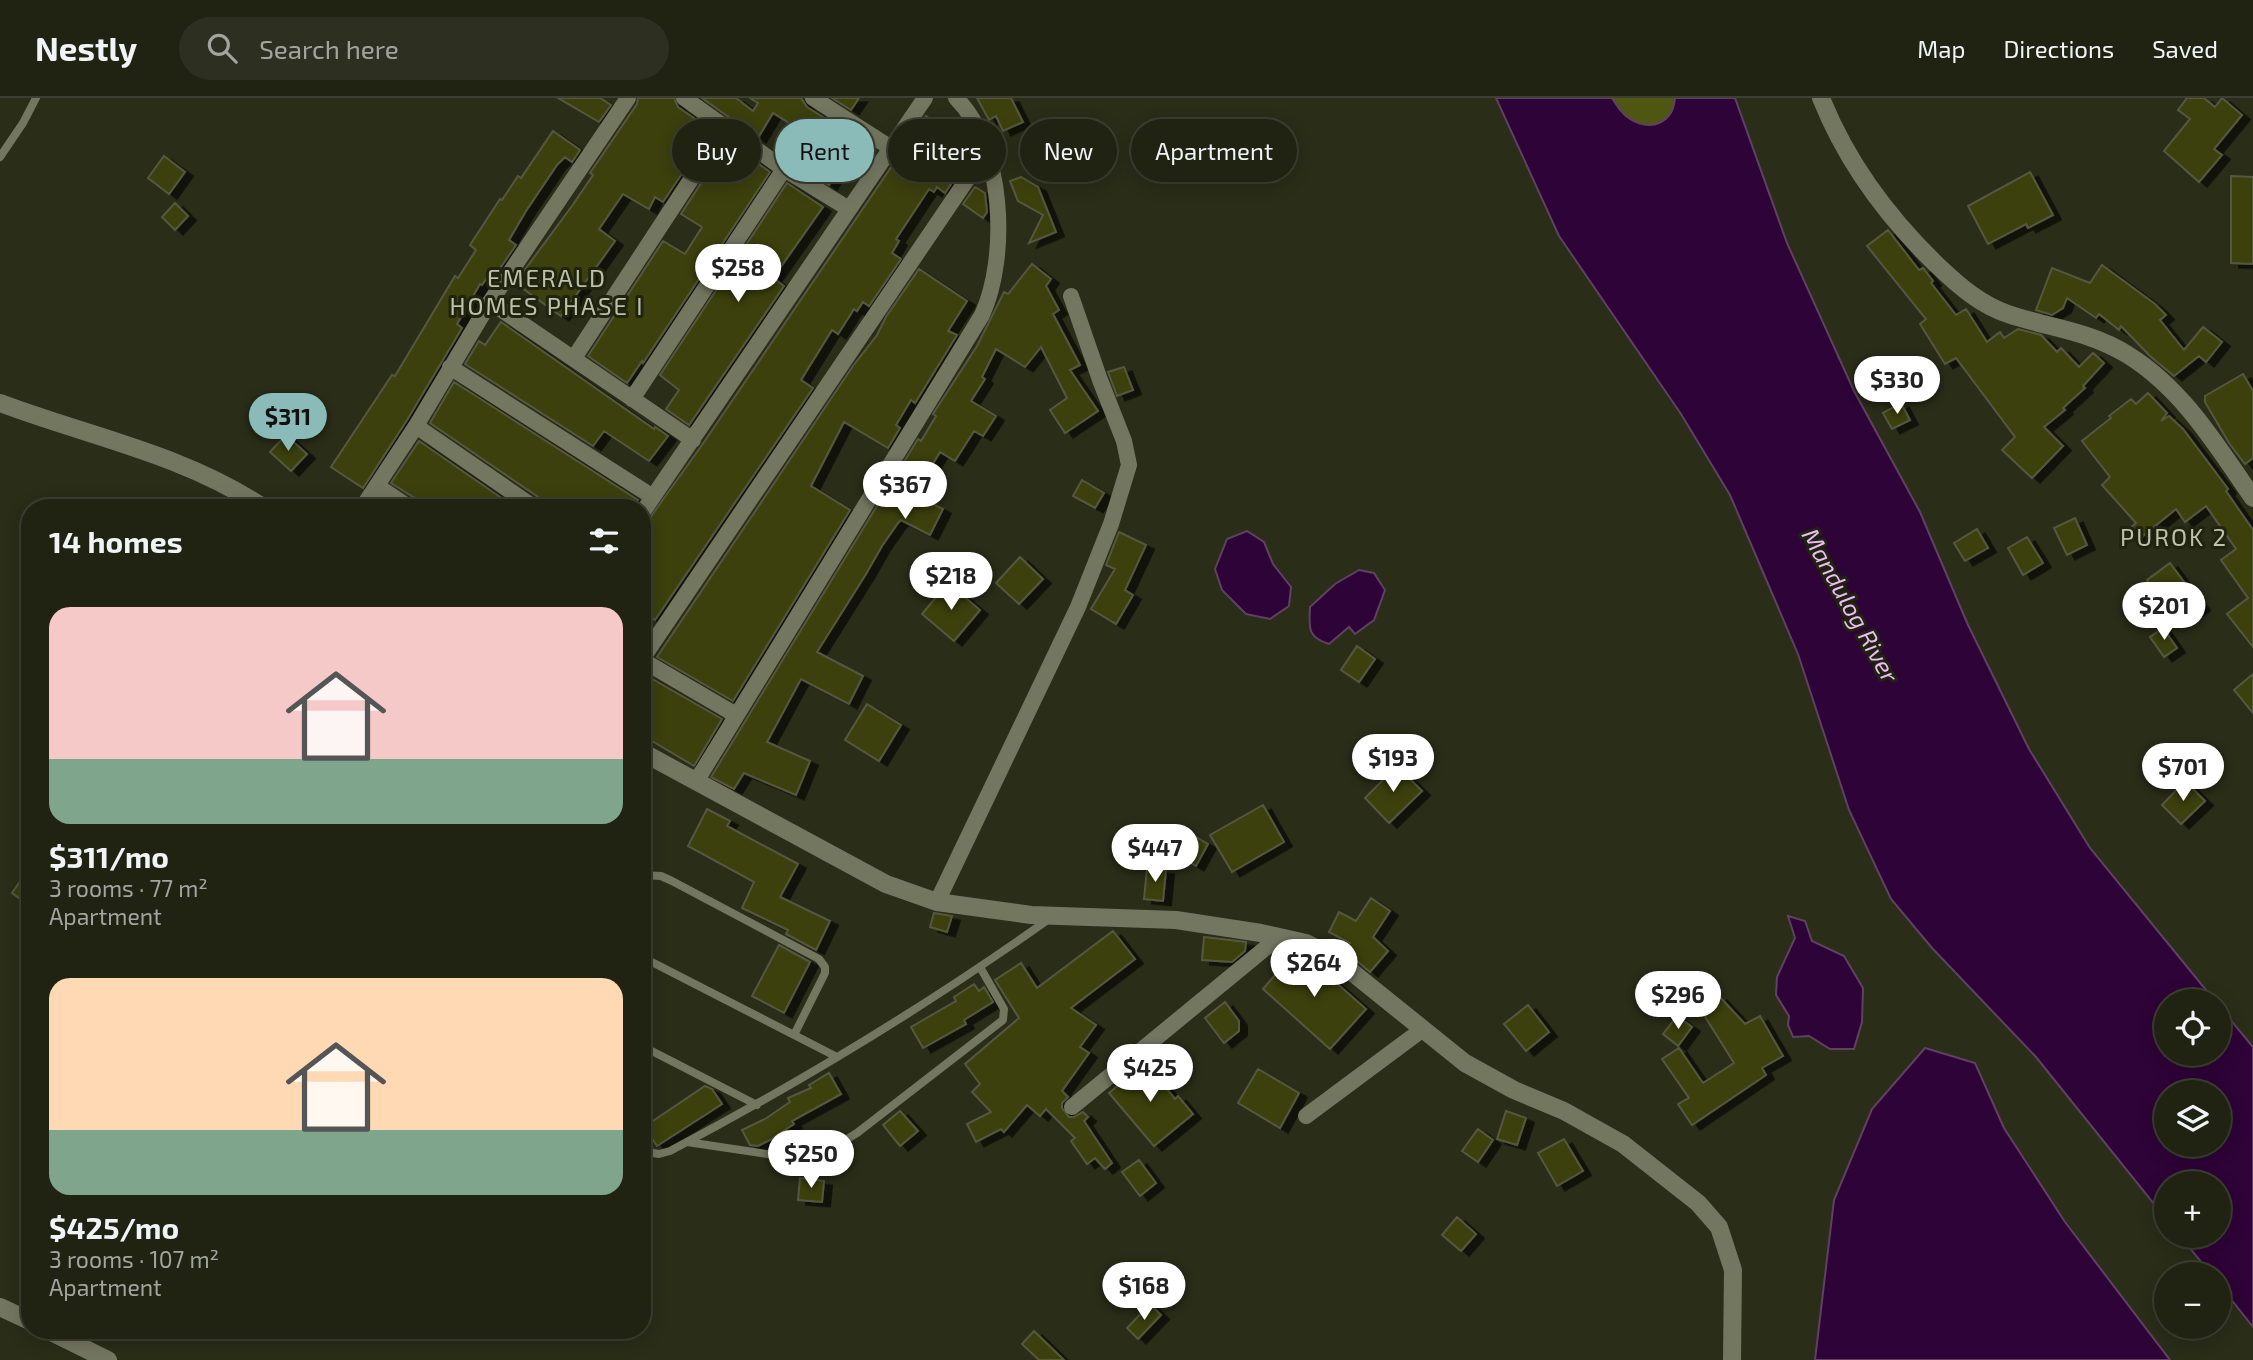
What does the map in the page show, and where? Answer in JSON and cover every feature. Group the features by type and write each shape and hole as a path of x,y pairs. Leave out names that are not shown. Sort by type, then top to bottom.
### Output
{"street":[{"path":"368,499 416,426 490,302 628,98"},
{"path":"684,98 716,119"},
{"path":"813,98 888,146"},
{"path":"911,119 925,98"},
{"path":"956,98 973,119"},
{"path":"1821,98 1846,151 1882,206 1954,282 1980,302 2007,314 2095,338 2136,360 2175,393 2209,435 2253,498"},
{"path":"651,499 888,152"},
{"path":"761,153 775,163"},
{"path":"574,358 689,182"},
{"path":"632,399 776,182"},
{"path":"804,182 849,209"},
{"path":"651,646 965,182"},
{"path":"697,780 982,315 992,293 996,268 995,182"},
{"path":"937,902 1078,607 1111,524 1129,465 1124,440 1071,296"},
{"path":"490,302 693,440"},
{"path":"450,367 653,496"},
{"path":"0,402 37,417 178,462 236,489 251,499"},
{"path":"416,426 522,499"},
{"path":"377,486 396,499"},
{"path":"651,664 736,715"},
{"path":"651,757 886,884 937,902 1052,917 1176,920 1306,943 1332,956 1465,1063 1514,1090 1564,1111 1623,1144 1698,1203 1719,1227 1733,1270 1732,1360"},
{"path":"1072,1107 1279,937"},
{"path":"1306,1116 1423,1029"},
{"path":"0,1307 21,1317"},
{"path":"65,1339 108,1360"}],"lane":[{"path":"0,157 36,98"},
{"path":"651,875 672,881 823,963 825,973 794,1035"},
{"path":"651,1153 670,1151 757,1105 980,967 1052,917"},
{"path":"651,962 837,1057"},
{"path":"687,1142 794,1158 813,1158 824,1154 857,1133 1001,1023 1005,1017 1004,1009 980,967"},
{"path":"651,1051 757,1105"}],"green space":[{"path":"1612,98 1675,98 1670,114 1665,119 1660,123 1646,125 1627,117"}],"water":[{"name":"Mandulog River","path":"1496,98 1612,98 1627,117 1638,123 1653,125 1660,123 1670,114 1675,98 1735,98 1787,243 1854,391 1920,512 1968,625 2029,749 2090,848 2205,989 2154,989 2154,1066 2231,1066 2231,1020 2253,1047 2253,1327 2231,1299 2231,1262 2201,1262 2190,1248 2231,1248 2231,1171 2154,1171 2154,1204 2036,1057 1932,948 1891,899 1849,810 1798,654 1730,495 1681,414 1559,236"},
{"path":"1247,531 1264,542 1273,564 1291,587 1289,606 1270,619 1246,614 1222,590 1215,569 1227,539"},
{"path":"1359,570 1374,573 1385,590 1374,620 1355,634 1349,627 1329,644 1322,641 1311,631 1310,607 1335,584"},
{"path":"1788,916 1805,921 1812,941 1844,956 1863,988 1862,1022 1854,1049 1830,1049 1809,1036 1793,1037 1788,1025 1789,1016 1776,995 1777,977 1795,938"},
{"path":"1925,1048 1975,1063 2004,1128 2065,1222 2170,1360 1815,1360 1834,1200 1872,1109"}],"building":[{"path":"558,98 600,98 611,105 599,122"},
{"path":"638,98 674,98 678,107 695,119 672,119 672,182 676,182 663,202 655,197 649,209 623,194 599,229 615,241 561,316 515,283 572,206 593,175 590,173 637,104"},
{"path":"702,98 736,98 753,111 758,103 750,98 801,98 807,107 826,119 783,119 773,113 761,133 761,119 731,119"},
{"path":"832,98 859,98 851,110"},
{"path":"977,98 1011,98 1022,119 1020,123 1006,130 1006,119 997,119 996,116 988,119"},
{"path":"2187,98 2204,98 2215,107 2222,98 2242,115 2214,149 2222,155 2199,182 2164,151 2190,119 2178,110"},
{"path":"553,131 580,150 572,162 565,157 557,165 526,211 509,240 516,245 498,271 494,268 482,285 480,284 457,324 462,328 363,488 331,467 392,375 395,376 455,276 458,278 476,250 470,245 500,199 502,200 518,176 521,178"},
{"path":"164,156 185,172 169,194 148,178"},
{"path":"761,166 770,172 627,383 588,356 663,241 685,254 702,227 681,214 702,182 761,182"},
{"path":"888,172 888,182 952,182 945,193 937,187 934,192 929,189 896,239 899,241 892,253 901,259 869,306 863,302 857,311 854,309 838,334 832,330 801,380 813,388 655,620 651,618 651,516"},
{"path":"2030,172 2053,215 2028,228 2026,224 1988,244 1968,206"},
{"path":"2231,176 2253,177 2253,264 2231,263"},
{"path":"1020,177 1020,182 1030,182 1038,187 1056,232 1029,243 1043,215 1018,201 1010,181"},
{"path":"787,183 823,207 773,278 784,286 689,425 666,409 679,390 660,375"},
{"path":"975,187 985,193 987,212 983,218 963,204"},
{"path":"175,203 188,216 175,230 162,217"},
{"path":"1888,230 1919,270 1923,268 1956,315 1966,309 1987,342 2000,332 2004,338 2018,329 2041,335 2057,352 2061,348 2079,367 2093,353 2104,363 2083,386 2085,388 2063,408 2065,410 2044,427 2063,446 2032,478 2002,450 2015,437 1956,358 1945,364 1920,324 1926,319 1867,246"},
{"path":"1032,264 1051,279 1046,286 1059,310 1053,314 1080,365 1070,370 1098,411 1065,433 1050,410 1067,398 1041,347 1025,367 996,349 982,377 985,379 971,401 996,416 983,436 974,431 955,461 940,452 914,495 943,509 930,535 901,520 898,523 817,652 863,676 849,704 801,679 767,742 810,761 796,795 744,773 734,789 711,777 918,439 921,441 936,416 933,414 977,346 1004,292 1008,294"},
{"path":"2102,265 2166,315 2160,320 2184,350 2203,327 2222,342 2206,362 2199,356 2174,376 2121,326 2119,330 2099,314 2096,318 2067,298 2063,308 2052,315 2036,310 2052,268 2090,283"},
{"path":"919,269 967,301 948,331 957,335 915,403 911,400 896,425 900,428 888,448 844,422 811,486 850,510 733,701 657,657 853,366 877,335"},
{"path":"501,322 654,429 655,427 668,436 649,461 604,431 593,446 465,364 479,341 485,345"},
{"path":"1124,367 1133,390 1117,396 1108,372"},
{"path":"2243,374 2253,391 2253,458 2245,464 2205,402 2205,396"},
{"path":"454,382 636,499 541,499 430,423"},
{"path":"2148,393 2167,413 2161,421 2169,416 2183,429 2228,489 2226,491 2253,530 2253,647 2227,614 2248,598 2221,560 2236,549 2206,506 2185,522 2176,509 2138,540 2129,529 2136,523 2102,485 2110,477 2082,441 2131,399 2136,404"},
{"path":"1901,403 1910,420 1892,429 1883,413"},
{"path":"286,435 307,454 291,471 270,452"},
{"path":"419,441 503,499 416,499 391,483"},
{"path":"1082,480 1104,493 1095,508 1073,496"},
{"path":"2075,518 2087,545 2067,555 2054,528"},
{"path":"1977,529 1988,548 1965,561 1954,543"},
{"path":"1119,532 1146,545 1125,590 1133,595 1116,624 1091,609 1115,569 1106,565"},
{"path":"2027,537 2043,563 2023,575 2008,548"},
{"path":"1020,557 1043,579 1019,604 996,583"},
{"path":"2170,563 2202,606 2179,623 2147,580"},
{"path":"948,583 980,610 954,641 922,614"},
{"path":"2163,628 2177,648 2164,657 2150,637"},
{"path":"1357,646 1375,659 1359,682 1341,670"},
{"path":"2253,674 2253,713 2234,690"},
{"path":"651,678 722,719 694,766 651,740"},
{"path":"867,704 901,725 879,761 845,740"},
{"path":"1397,766 1422,791 1389,823 1365,798"},
{"path":"2185,781 2205,801 2181,824 2162,805"},
{"path":"1263,805 1284,842 1232,872 1210,835"},
{"path":"707,809 730,821 727,826 798,864 780,897 830,921 816,950 786,934 788,930 742,908 754,882 688,846"},
{"path":"1180,827 1208,844 1196,866 1167,850"},
{"path":"1147,868 1166,870 1163,901 1144,899"},
{"path":"21,880 21,900 12,893"},
{"path":"1371,898 1390,911 1373,937 1388,951 1370,972 1344,950 1350,943 1329,932 1339,912 1356,921"},
{"path":"934,913 952,916 947,932 930,927"},
{"path":"1113,931 1135,959 1071,1008 1096,1025 1080,1047 1089,1053 1062,1091 1068,1097 1062,1103 1062,1108 1069,1117 1083,1112 1088,1117 1084,1121 1112,1163 1105,1169 1095,1158 1087,1164 1071,1141 1075,1138 1046,1109 1040,1116 1027,1105 1004,1132 1001,1129 976,1142 967,1124 991,1112 972,1092 980,1084 965,1064 1019,1018 995,980 1021,963 1037,988"},
{"path":"1204,937 1246,942 1245,951 1232,962 1202,960"},
{"path":"779,945 810,962 784,1013 752,996"},
{"path":"1295,952 1306,956 1366,1009 1330,1049 1263,989"},
{"path":"974,984 979,991 984,987 993,1002 964,1020 966,1024 923,1048 911,1027 956,1001 954,997"},
{"path":"1719,996 1745,1024 1760,1016 1783,1056 1762,1068 1766,1075 1692,1125 1678,1104 1689,1098 1662,1059 1679,1048 1703,1083 1734,1063 1702,1012"},
{"path":"1225,1002 1239,1021 1239,1031 1224,1043 1205,1018"},
{"path":"1528,1005 1549,1032 1526,1051 1504,1024"},
{"path":"1677,1016 1692,1027 1678,1046 1663,1034"},
{"path":"1145,1062 1175,1099 1178,1096 1193,1114 1154,1146 1109,1093"},
{"path":"1258,1069 1299,1093 1280,1128 1238,1103"},
{"path":"829,1073 841,1094 792,1121 794,1124 770,1140 758,1146 750,1145 742,1130 765,1119 790,1102 788,1098 811,1088 809,1085"},
{"path":"705,1086 712,1089 722,1104 657,1146 651,1137 651,1122"},
{"path":"900,1111 918,1131 900,1146 883,1125"},
{"path":"1506,1111 1526,1118 1517,1145 1497,1139"},
{"path":"1478,1129 1493,1140 1478,1162 1462,1151"},
{"path":"1564,1139 1583,1171 1557,1186 1538,1153"},
{"path":"1139,1160 1156,1183 1140,1196 1122,1172"},
{"path":"800,1178 824,1181 822,1202 798,1200"},
{"path":"1457,1217 1476,1234 1461,1251 1442,1235"},
{"path":"1150,1304 1161,1315 1138,1339 1127,1328"},
{"path":"1034,1331 1064,1360 1039,1360 1022,1344"}],"district":[{"name":"EMERALD HOMES PHASE I","path":"547,291"},
{"name":"PUROK 2","path":"2174,536"}]}
